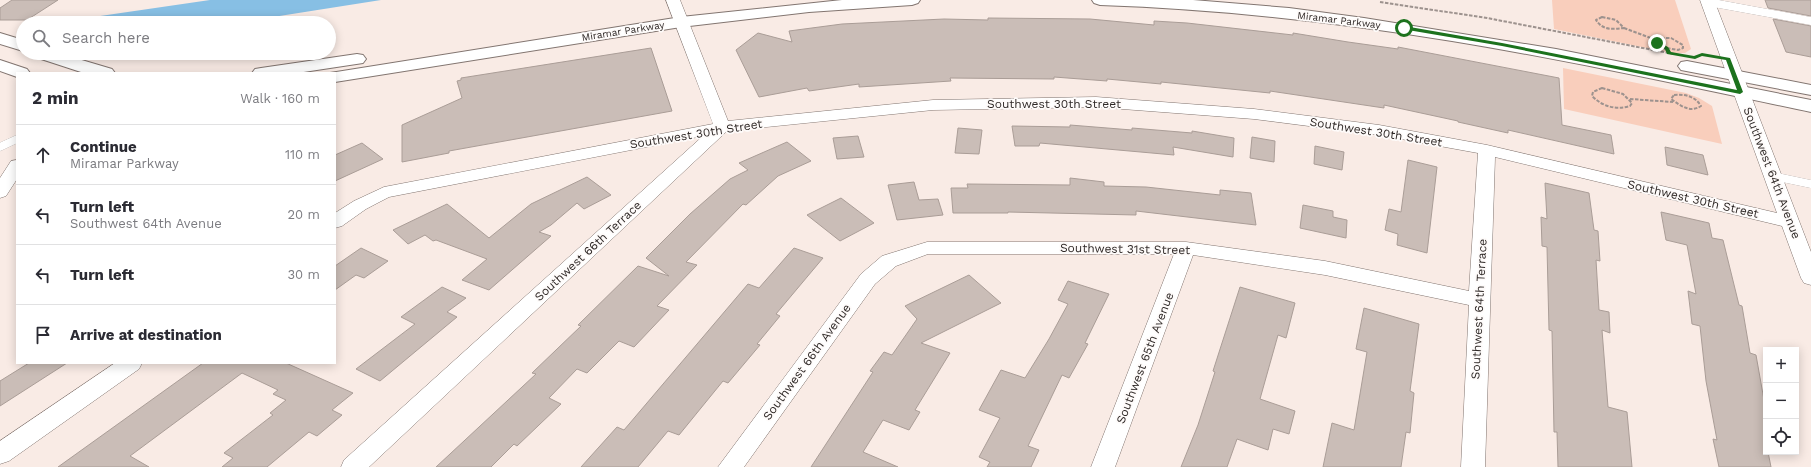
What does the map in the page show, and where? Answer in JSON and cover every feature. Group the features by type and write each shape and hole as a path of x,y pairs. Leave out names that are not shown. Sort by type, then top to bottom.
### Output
{"main road":[{"name":"Miramar Parkway","path":"268,72 752,0"},
{"name":"Miramar Parkway","path":"336,77 677,10 808,7 912,0"},
{"name":"Miramar Parkway","path":"1100,0 1166,1 1325,17 1404,28 1502,45 1811,106"},
{"name":"Miramar Parkway","path":"1283,0 1395,14 1503,31 1811,90"},
{"path":"0,38 16,44"},
{"path":"62,60 102,72"},
{"path":"0,65 18,72"}],"street":[{"name":"Southwest 64th Avenue","path":"1707,1 1811,278"},
{"path":"677,10 722,127"},
{"name":"Southwest 30th Street","path":"336,221 360,205 384,193 722,127 933,105 1096,102 1254,114 1379,130 1487,150 1791,222"},
{"name":"Southwest 66th Terrace","path":"354,467 722,127"},
{"name":"Southwest 64th Terrace","path":"1473,467 1479,300 1487,150"},
{"path":"0,192 16,167"},
{"name":"Southwest 31st Street","path":"889,261 927,248 1186,248 1325,268 1479,300"},
{"name":"Southwest 65th Avenue","path":"1103,467 1186,248"},
{"name":"Southwest 66th Avenue","path":"730,467 868,279 889,261"},
{"path":"0,454 131,364"}],"lane":[{"path":"1707,1 1811,21"},
{"path":"0,146 16,139"},
{"path":"1773,176 1811,184"}],"path":[{"path":"1380,2 1487,18 1675,54"},
{"path":"1624,28 1618,30 1608,29 1599,25 1596,20 1601,18 1615,19 1622,24 1624,28 1656,40 1657,43 1667,48 1678,50 1683,48 1683,45 1677,40 1666,37 1656,40"},
{"path":"1667,48 1669,53"},
{"path":"1630,99 1632,103 1630,106 1618,109 1602,104 1592,96 1592,92 1602,88 1610,89 1625,95 1630,99 1674,102 1690,109 1696,109 1701,106 1696,100 1679,94 1672,97 1671,99 1674,102"}],"shaded area":[{"path":"1552,0 1675,0 1691,49 1685,53 1671,53 1554,29"},
{"path":"1563,68 1686,93 1699,98 1712,106 1722,144 1564,109"}],"water":[{"path":"210,0 381,0 279,16 100,16"}],"building":[{"path":"12,0 58,0 33,16 16,16 16,20 0,20 0,8"},
{"path":"1765,0 1811,0 1811,16 1768,8"},
{"path":"988,18 1090,19 1154,25 1154,21 1187,23 1293,35 1293,33 1398,49 1398,47 1559,78 1562,125 1611,135 1614,154 1508,130 1508,133 1384,105 1384,108 1270,91 1270,93 1161,82 1161,84 1107,79 1107,81 1054,77 1054,79 950,78 951,81 859,87 859,84 809,91 807,88 759,97 736,50 758,33 792,42 789,31 842,24 944,19 988,20"},
{"path":"1773,19 1811,26 1811,57 1786,52"},
{"path":"651,48 672,111 449,151 449,153 402,162 402,125 462,98 457,81 461,80 461,78"},
{"path":"1070,125 1192,133 1192,131 1234,138 1233,157 1173,147 1174,155 1040,143 1039,146 1015,146 1012,126 1070,127"},
{"path":"958,128 982,130 979,154 955,153"},
{"path":"858,136 864,157 837,159 833,138"},
{"path":"1252,137 1275,141 1274,162 1250,158"},
{"path":"787,142 811,161 778,176 746,205 743,204 686,262 697,265 657,306 669,310 634,347 619,341 587,373 577,369 549,398 561,404 517,446 514,444 491,467 436,467 536,374 532,373 581,326 578,325 638,266 669,276 646,258 690,214 730,179 748,170 739,163"},
{"path":"362,143 383,159 336,181 336,155"},
{"path":"1315,146 1344,152 1342,170 1314,164"},
{"path":"1665,147 1703,155 1708,175 1667,165"},
{"path":"1408,160 1437,167 1427,253 1397,245 1398,234 1385,230 1389,209 1401,212"},
{"path":"587,177 611,195 584,209 577,203 551,225 539,232 551,236 489,290 462,280 487,259 436,240 433,241 425,235 408,244 393,230 447,204 489,238 531,204"},
{"path":"1070,178 1104,182 1104,186 1146,187 1220,195 1220,190 1251,193 1256,225 1136,211 1136,215 1008,212 953,213 951,188 968,188 967,184 1070,185"},
{"path":"914,182 919,200 938,199 943,215 897,220 888,185"},
{"path":"1545,183 1589,193 1594,230 1598,231 1600,261 1596,260 1599,310 1609,312 1610,333 1602,330 1608,407 1627,412 1632,467 1558,467 1557,432 1554,432 1552,331 1549,330 1547,247 1542,246 1541,217 1547,219"},
{"path":"841,198 874,223 840,241 807,215"},
{"path":"1303,205 1333,211 1333,217 1347,220 1346,238 1300,228"},
{"path":"1661,212 1709,223 1712,238 1723,240 1739,305 1742,306 1750,353 1756,355 1763,394 1763,455 1769,455 1771,467 1719,467 1713,439 1717,440 1706,381 1700,326 1692,324 1688,291 1696,294 1687,245 1666,240"},
{"path":"361,248 388,261 364,278 356,275 336,289 336,265"},
{"path":"794,248 823,258 776,314 780,316 757,344 760,345 728,383 723,381 679,435 668,431 638,467 581,467 617,427 624,430 748,284 759,288"},
{"path":"969,275 1001,303 921,343 950,353 915,410 920,412 909,430 883,420 863,452 898,467 811,467 873,372 870,371 884,352 892,355 917,319 905,306"},
{"path":"1068,281 1109,294 1085,343 1088,344 1069,378 1062,375 1028,446 1039,450 1031,467 987,467 990,462 979,457 1000,418 979,410 1001,370 1025,378 1068,304 1058,300"},
{"path":"442,287 466,298 447,312 457,317 380,381 356,369 415,324 401,317"},
{"path":"1240,287 1295,303 1286,338 1278,335 1260,399 1295,411 1289,434 1273,429 1268,450 1237,439 1227,467 1181,467 1198,425 1215,372 1213,371"},
{"path":"1364,308 1419,324 1410,391 1414,393 1410,433 1406,432 1401,467 1323,467 1332,423 1354,430 1367,352 1356,349"},
{"path":"27,364 65,364 0,406 0,381"},
{"path":"202,364 288,364 353,393 332,410 342,415 317,436 309,432 267,467 222,467 233,458 224,453 273,415 270,413 286,400 273,394 278,390 242,373 130,456 149,467 58,467"}],"route":[{"path":"1404,28 1502,45 1740,92 1728,59 1702,54 1695,57 1669,53 1667,48 1657,43"}]}
